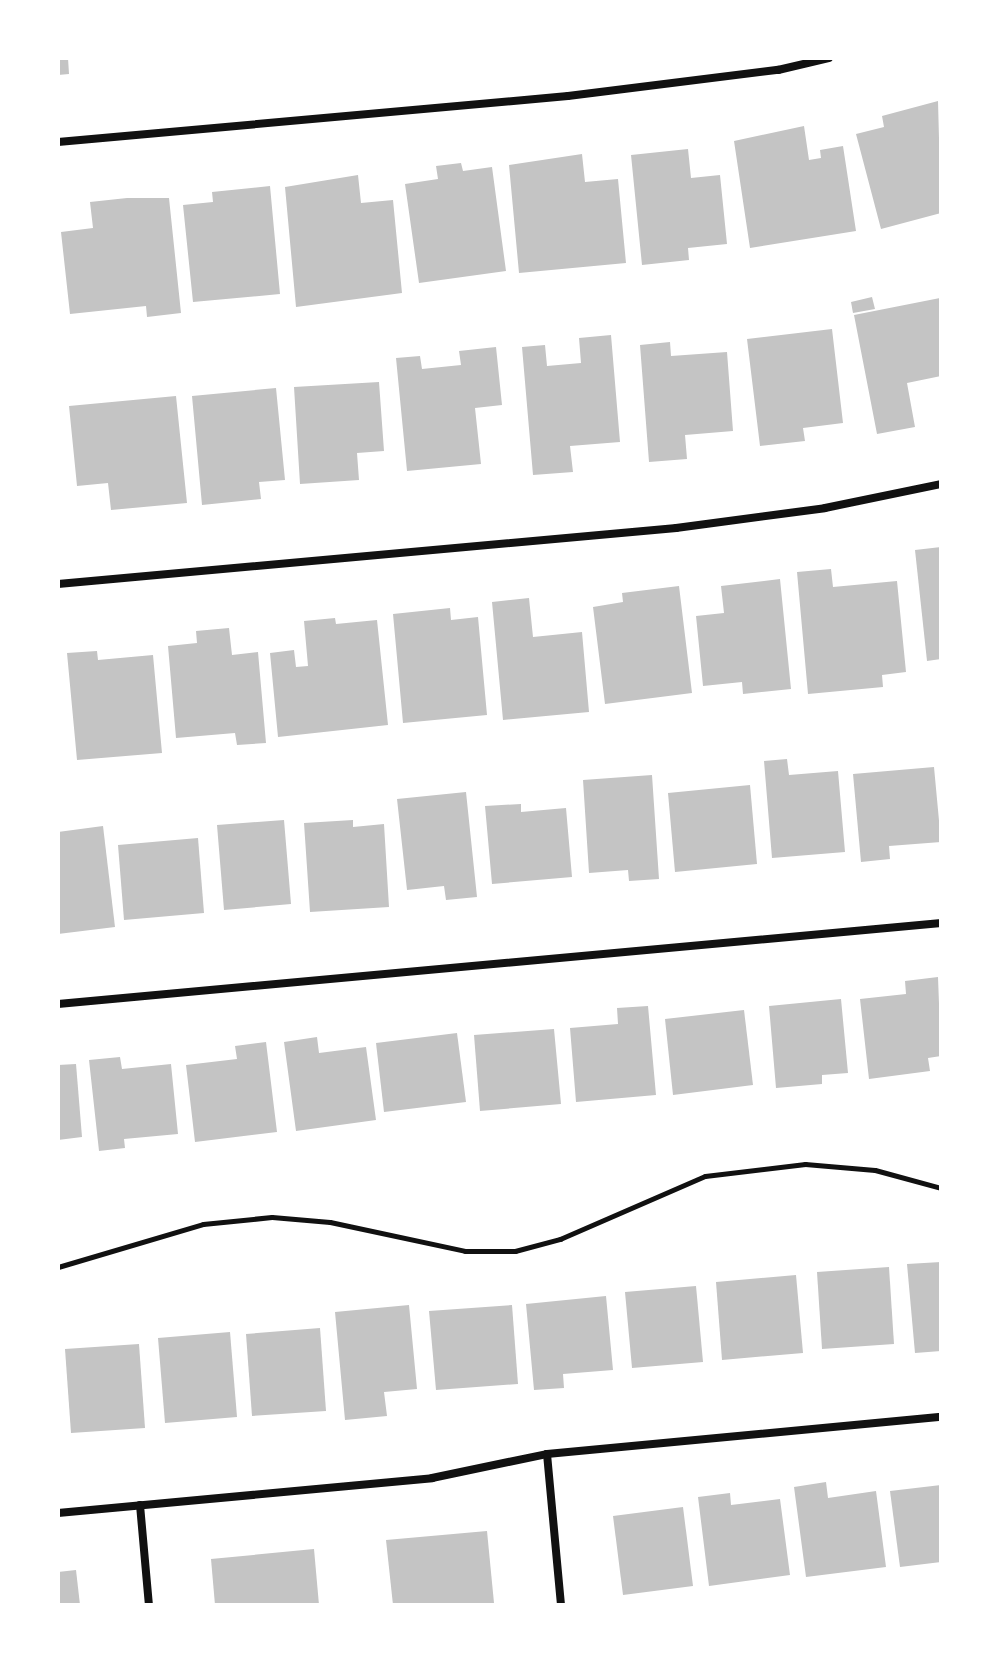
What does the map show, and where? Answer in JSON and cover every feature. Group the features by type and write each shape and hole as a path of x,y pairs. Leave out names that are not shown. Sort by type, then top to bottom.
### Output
{"street":[{"path":"58,142 568,96 778,70 829,58"},
{"path":"58,584 688,526 825,508 941,484"},
{"path":"58,1004 941,923"},
{"path":"58,1513 432,1478 547,1454 941,1417"},
{"path":"547,1454 561,1605"},
{"path":"140,1505 149,1605"}],"path":[{"path":"58,1267 203,1224 272,1217 330,1222 465,1251 515,1251 599,1224 705,1176 805,1164 875,1170 941,1188"}],"building":[{"path":"58,58 68,58 69,74 58,75"},
{"path":"938,101 941,213 881,229 856,134 884,127 882,116"},
{"path":"804,126 809,160 821,158 820,150 843,146 856,231 750,248 734,141"},
{"path":"688,149 691,178 720,175 727,244 688,248 689,260 642,265 631,155"},
{"path":"582,154 585,182 618,179 626,263 519,273 509,165"},
{"path":"461,163 463,171 492,167 506,271 419,283 405,184 438,179 436,166"},
{"path":"358,175 361,203 393,200 402,293 296,307 285,187"},
{"path":"270,186 280,294 193,302 183,205 213,202 212,192"},
{"path":"169,198 181,313 147,317 146,306 70,314 61,232 93,228 90,202"},
{"path":"872,297 875,309 853,313 851,302"},
{"path":"940,298 941,376 907,383 915,427 877,434 854,315"},
{"path":"832,329 843,423 803,428 805,441 760,446 747,339"},
{"path":"611,335 620,442 570,446 573,472 533,475 522,347 545,345 547,366 581,363 579,338"},
{"path":"670,342 671,356 727,352 733,431 685,435 687,459 649,462 640,345"},
{"path":"496,347 502,405 475,408 481,464 407,471 396,358 420,356 422,369 461,365 459,351"},
{"path":"379,382 384,451 357,453 359,480 300,484 294,387"},
{"path":"276,388 285,480 259,482 261,499 202,505 192,396"},
{"path":"176,396 187,503 111,510 108,483 77,486 69,406"},
{"path":"941,547 941,659 927,661 915,550"},
{"path":"831,569 833,587 897,581 906,672 882,675 883,687 808,694 797,572"},
{"path":"780,579 791,689 743,694 742,682 703,686 696,616 724,613 721,586"},
{"path":"679,586 692,693 605,704 593,607 623,602 622,593"},
{"path":"529,598 533,637 582,632 589,712 503,720 492,602"},
{"path":"450,608 451,620 478,617 487,715 403,723 393,614"},
{"path":"335,618 336,624 377,620 388,725 278,737 270,653 294,650 296,667 308,666 304,621"},
{"path":"229,628 232,655 258,652 266,743 237,745 235,733 176,738 168,646 197,643 196,631"},
{"path":"97,651 98,660 153,655 162,753 77,760 67,653"},
{"path":"787,759 789,775 838,771 845,852 772,858 764,761"},
{"path":"934,767 941,842 889,846 890,859 861,862 853,774"},
{"path":"652,775 659,879 629,881 628,870 589,873 583,780"},
{"path":"750,785 757,864 675,872 668,793"},
{"path":"466,792 477,897 446,900 444,886 407,890 397,799"},
{"path":"521,804 521,812 566,808 572,877 492,884 485,806"},
{"path":"284,820 291,904 224,910 217,825"},
{"path":"353,820 353,827 384,824 389,907 310,912 304,823"},
{"path":"103,826 115,927 58,934 58,832"},
{"path":"198,838 204,913 124,920 118,845"},
{"path":"938,977 941,1056 928,1058 930,1071 869,1079 860,999 906,994 905,981"},
{"path":"841,999 848,1073 822,1075 822,1084 776,1088 769,1006"},
{"path":"648,1006 656,1095 576,1102 570,1028 618,1024 617,1008"},
{"path":"744,1010 753,1085 673,1095 665,1019"},
{"path":"554,1029 561,1104 480,1111 474,1035"},
{"path":"457,1033 466,1102 384,1112 376,1043"},
{"path":"317,1037 319,1053 366,1047 376,1120 296,1131 284,1042"},
{"path":"266,1042 277,1132 195,1142 186,1065 237,1059 235,1046"},
{"path":"120,1057 122,1069 171,1064 178,1134 124,1139 125,1148 99,1151 89,1060"},
{"path":"76,1064 82,1137 58,1140 58,1065"},
{"path":"941,1262 941,1351 915,1353 907,1264"},
{"path":"889,1267 894,1344 822,1349 817,1272"},
{"path":"796,1275 803,1353 722,1360 716,1282"},
{"path":"696,1286 703,1362 632,1368 625,1292"},
{"path":"606,1296 613,1370 563,1374 564,1388 534,1390 526,1304"},
{"path":"409,1305 417,1389 384,1392 387,1416 345,1420 335,1312"},
{"path":"512,1305 518,1384 436,1390 429,1311"},
{"path":"320,1328 326,1411 252,1416 246,1334"},
{"path":"230,1332 237,1417 165,1423 158,1338"},
{"path":"139,1344 145,1428 71,1433 65,1349"},
{"path":"826,1482 828,1498 876,1491 886,1567 806,1577 794,1487"},
{"path":"941,1485 941,1562 900,1567 890,1491"},
{"path":"730,1493 731,1505 780,1499 790,1575 709,1586 698,1497"},
{"path":"683,1507 693,1586 623,1595 613,1516"},
{"path":"487,1531 494,1603 393,1605 386,1540"},
{"path":"314,1549 319,1605 215,1605 211,1559"},
{"path":"76,1570 80,1605 58,1605 58,1572"}]}
